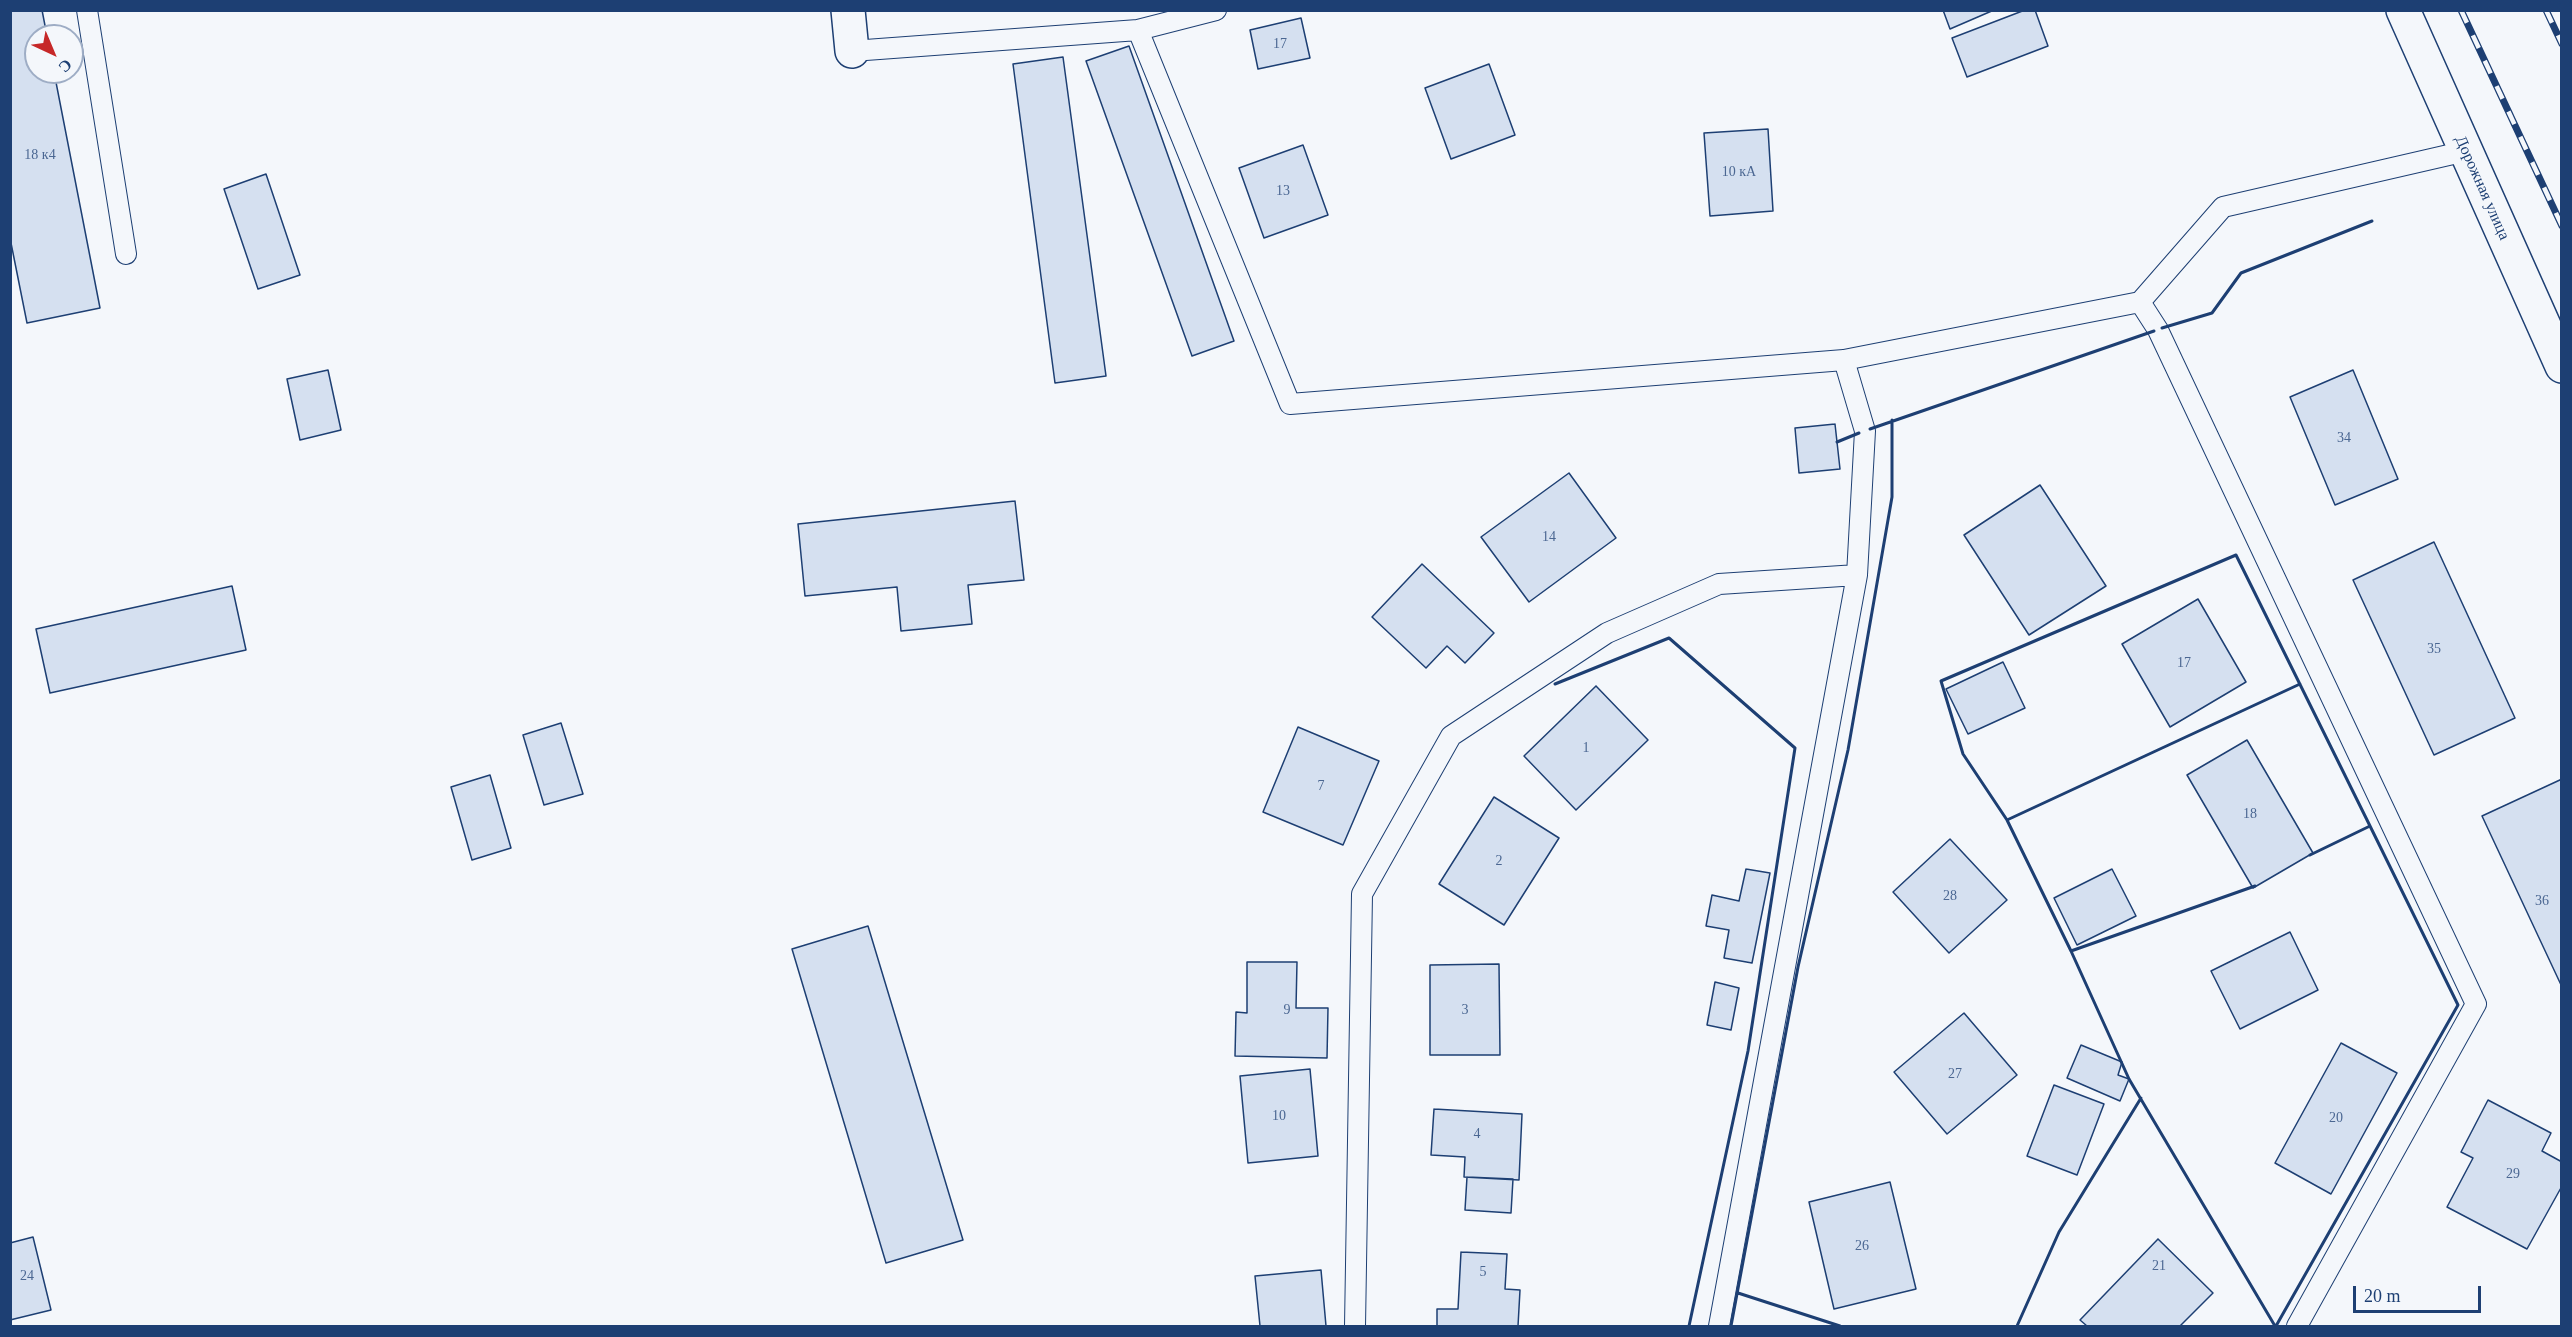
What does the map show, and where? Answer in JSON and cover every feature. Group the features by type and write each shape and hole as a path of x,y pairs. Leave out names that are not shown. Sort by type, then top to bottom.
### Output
{"street":[{"path":"848,10 852,51"},
{"name":"Дорожная улица","path":"2403,10 2562,366"}],"lane":[{"path":"87,10 126,254"},
{"path":"852,51 1138,30 1216,10"},
{"path":"1138,30 1290,404 1844,360 2140,302 2223,207 2466,151"},
{"path":"2140,302 2158,330 2476,1004 2297,1326"},
{"path":"1719,1326 1857,574 1865,431 1844,360"},
{"path":"1355,1326 1362,894 1451,736 1607,633 1719,584 1857,574"}],"building":[{"path":"10,10 42,10 45,24 24,24 24,84 56,84 100,308 27,323 10,238"},
{"path":"1943,10 1994,10 1950,29"},
{"path":"2025,10 2035,10 2048,46 1967,77 1952,38"},
{"path":"1301,18 1310,58 1258,69 1250,30"},
{"path":"1129,46 1234,341 1192,356 1086,61"},
{"path":"1063,57 1106,376 1055,383 1013,64"},
{"path":"1489,64 1515,135 1451,159 1425,88"},
{"path":"1768,129 1773,211 1710,216 1704,133"},
{"path":"1303,145 1328,215 1264,238 1239,168"},
{"path":"266,174 300,275 258,289 224,189"},
{"path":"328,370 341,430 300,440 287,379"},
{"path":"2353,370 2398,479 2335,505 2290,397"},
{"path":"1835,424 1840,469 1799,473 1795,428"},
{"path":"1569,473 1616,538 1529,602 1481,537"},
{"path":"2040,485 2106,586 2029,635 1964,535"},
{"path":"1015,501 1024,580 968,585 972,624 901,631 897,587 805,596 798,524"},
{"path":"2434,542 2515,718 2434,755 2353,580"},
{"path":"1422,564 1494,633 1465,663 1447,646 1426,668 1372,617"},
{"path":"232,586 246,650 50,693 36,629"},
{"path":"2198,599 2246,682 2170,727 2122,644"},
{"path":"2003,662 2025,708 1968,734 1946,689"},
{"path":"1596,686 1648,740 1576,810 1524,756"},
{"path":"561,723 583,794 544,805 523,735"},
{"path":"1298,727 1379,761 1343,845 1263,812"},
{"path":"2247,740 2313,853 2253,888 2187,775"},
{"path":"490,775 511,848 472,860 451,787"},
{"path":"2562,779 2562,987 2482,816"},
{"path":"1494,797 1559,838 1504,925 1439,884"},
{"path":"1950,839 2007,900 1949,953 1893,892"},
{"path":"1746,869 1770,873 1752,963 1724,958 1729,930 1706,926 1712,895 1739,901"},
{"path":"2112,869 2136,916 2077,945 2054,898"},
{"path":"868,926 963,1240 886,1263 792,949"},
{"path":"2290,932 2318,990 2240,1029 2211,971"},
{"path":"1247,962 1297,962 1296,1008 1328,1008 1327,1058 1235,1056 1236,1012 1247,1013"},
{"path":"1499,964 1500,1055 1430,1055 1430,965"},
{"path":"1715,982 1739,988 1731,1030 1707,1025"},
{"path":"1964,1013 2017,1075 1947,1134 1894,1072"},
{"path":"2341,1043 2397,1073 2331,1194 2275,1163"},
{"path":"2081,1045 2122,1062 2118,1075 2129,1079 2120,1101 2067,1078"},
{"path":"1310,1069 1318,1156 1248,1163 1240,1076"},
{"path":"2054,1085 2104,1104 2077,1175 2027,1156"},
{"path":"2488,1100 2551,1133 2542,1151 2562,1162 2562,1186 2527,1249 2447,1207 2473,1158 2461,1152"},
{"path":"1434,1109 1522,1114 1519,1180 1464,1177 1465,1157 1431,1155"},
{"path":"1467,1177 1513,1179 1511,1213 1465,1210"},
{"path":"1890,1182 1916,1289 1834,1309 1809,1202"},
{"path":"33,1237 51,1310 10,1320 10,1243"},
{"path":"2158,1239 2213,1293 2180,1326 2087,1326 2080,1320"},
{"path":"1461,1252 1507,1254 1505,1289 1520,1290 1518,1326 1437,1326 1437,1309 1458,1309"},
{"path":"1321,1270 1326,1326 1260,1326 1255,1276"}],"railway":[{"path":"2461,10 2562,226"},
{"path":"2546,10 2562,44"}],"wall":[{"path":"2162,328 2212,313 2241,273 2372,221"},
{"path":"1870,429 2154,331"},
{"path":"1731,1326 1798,967 1848,750 1892,497 1892,420"},
{"path":"1837,442 1859,433"},
{"path":"2275,1326 2129,1079 2071,951 2007,820 1963,754 1941,681 2236,555 2370,826 2310,855"},
{"path":"1555,684 1669,638 1795,748 1748,1051 1689,1326"},
{"path":"2007,820 2300,684"},
{"path":"2276,1326 2458,1005 2370,826"},
{"path":"2071,951 2255,886"},
{"path":"2017,1326 2059,1232 2141,1098"},
{"path":"1738,1293 1840,1326"}]}
